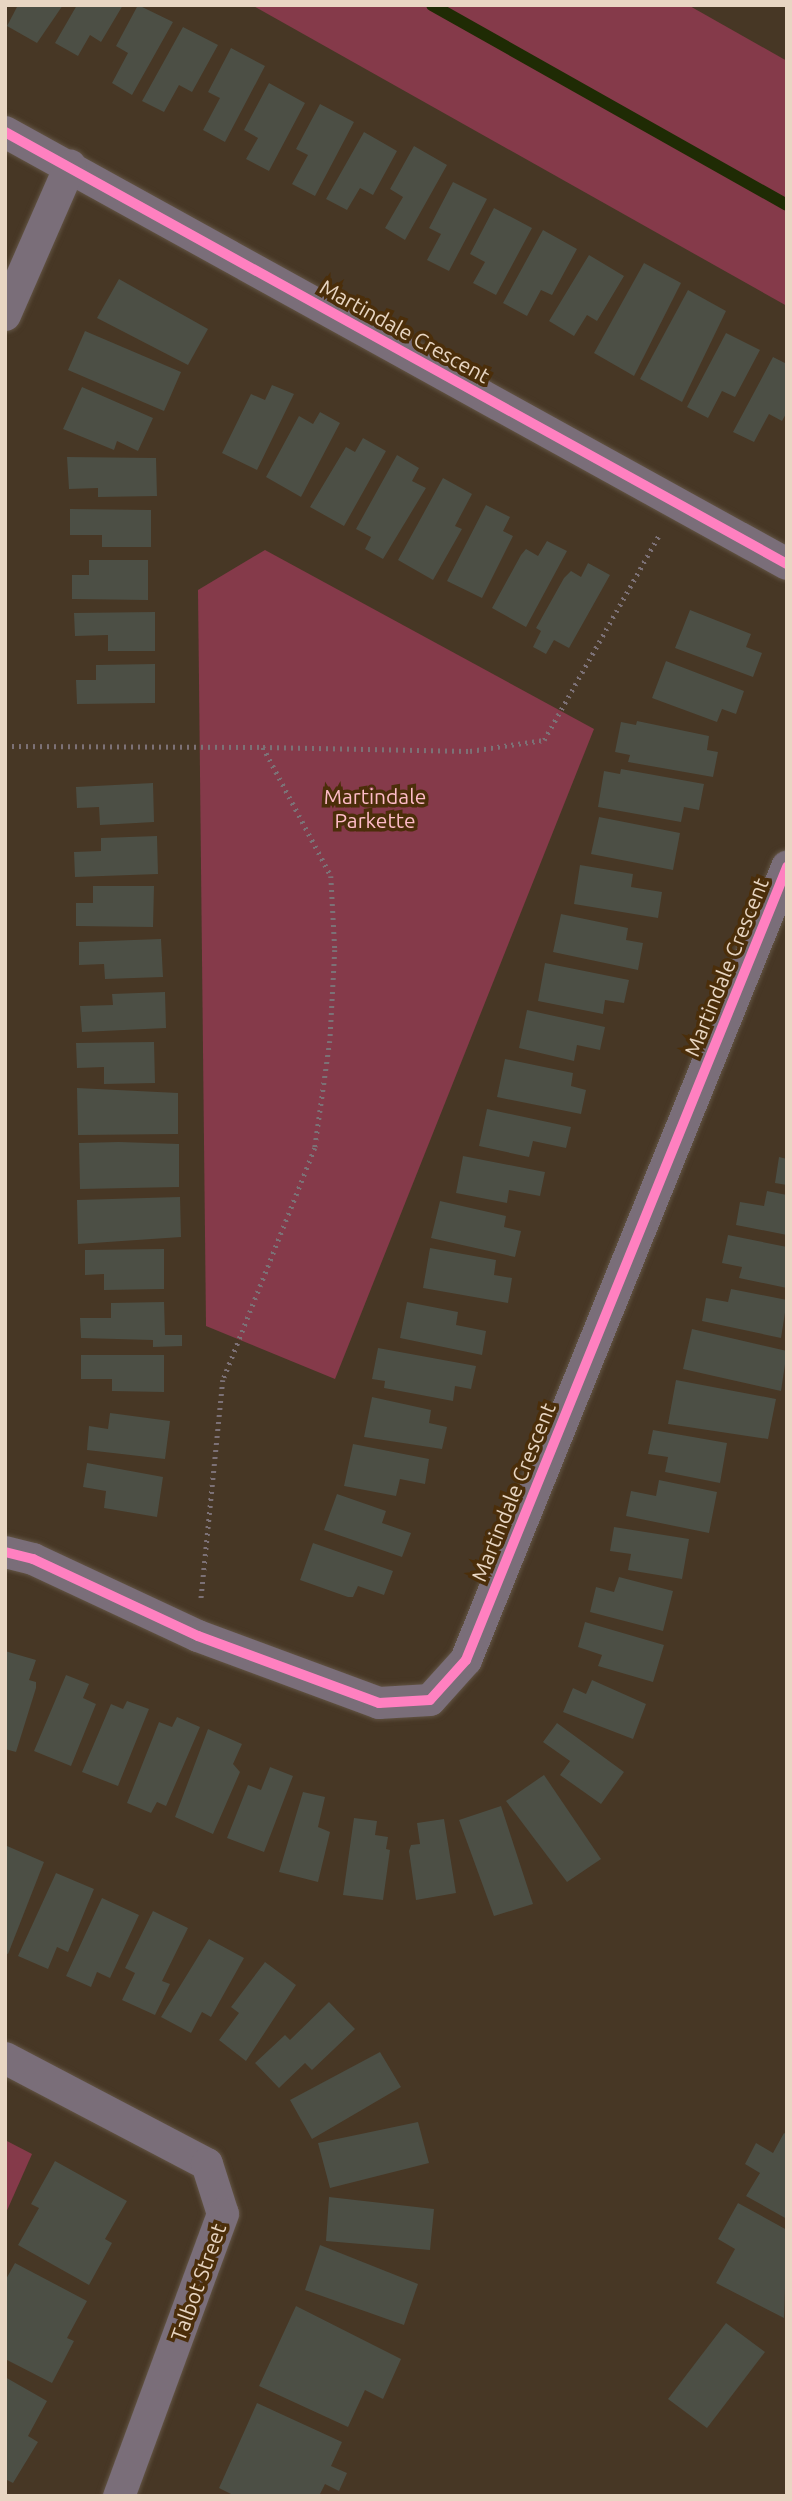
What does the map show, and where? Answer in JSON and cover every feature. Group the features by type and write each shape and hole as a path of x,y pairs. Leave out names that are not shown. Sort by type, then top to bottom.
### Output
{"street":[{"name":"Martindale Crescent","path":"5,132 71,166 676,505 787,564"},
{"path":"5,315 71,166"},
{"name":"Martindale Crescent","path":"5,1552 33,1559 198,1636 379,1703 430,1700 466,1660 787,867"},
{"name":"Talbot Street","path":"5,2058 207,2164 223,2214 119,2496"}],"path":[{"path":"5,746 470,751 544,740 676,505"},
{"path":"198,1636 223,1380 315,1148 330,1041 335,950 331,876 263,747"}],"green space":[{"path":"252,5 688,5 787,61 787,306"},
{"name":"Martindale Parkette","path":"265,550 594,729 335,1379 206,1326 198,590"},
{"path":"5,2140 32,2154 5,2215"}],"building":[{"path":"18,5 63,5 37,43 7,26"},
{"path":"77,5 123,5 101,42 90,35 78,56 55,43"},
{"path":"138,5 173,22 132,95 112,83 128,53 116,46"},
{"path":"183,27 218,45 192,92 179,85 164,112 142,101"},
{"path":"231,48 265,66 225,142 203,130 220,98 208,92"},
{"path":"269,83 305,103 269,171 246,159 258,138 244,130"},
{"path":"320,104 354,122 315,196 292,184 308,155 296,149"},
{"path":"364,132 397,151 373,195 360,188 347,210 326,199"},
{"path":"414,146 447,165 405,240 385,228 403,197 390,189"},
{"path":"453,182 487,199 449,271 427,260 441,234 429,228"},
{"path":"494,208 532,228 496,295 473,283 485,262 470,254"},
{"path":"543,230 577,249 552,295 541,290 527,316 503,303"},
{"path":"589,255 624,276 597,321 587,315 574,336 549,321"},
{"path":"644,263 681,283 634,376 594,353"},
{"path":"119,279 208,329 188,365 97,318"},
{"path":"688,290 726,311 682,402 640,379"},
{"path":"85,331 181,372 164,411 68,370"},
{"path":"726,333 760,350 735,397 722,391 708,418 687,407"},
{"path":"773,357 787,364 787,412 782,421 769,414 754,442 733,432"},
{"path":"272,385 294,394 257,470 222,453 251,394 265,400"},
{"path":"82,387 153,418 138,451 117,441 114,450 63,429"},
{"path":"320,412 340,423 301,497 266,477 299,416 313,424"},
{"path":"363,438 386,451 344,526 310,507 346,447 355,452"},
{"path":"397,455 419,468 412,481 426,488 383,559 365,549 371,537 356,529"},
{"path":"67,457 156,458 157,496 98,497 98,488 69,489"},
{"path":"443,478 472,494 455,526 462,529 433,580 398,560"},
{"path":"486,505 510,517 503,531 513,536 482,598 447,581"},
{"path":"70,509 151,510 151,547 102,547 102,535 70,535"},
{"path":"547,541 567,551 526,627 492,608 521,555 526,549 538,556"},
{"path":"89,560 148,560 148,600 72,599 72,575 89,575"},
{"path":"588,563 610,575 569,648 554,640 546,654 533,647 541,631 536,628 564,578 571,571 581,577"},
{"path":"690,610 751,634 746,647 762,653 753,677 675,648"},
{"path":"155,612 155,651 108,651 108,635 75,636 74,613"},
{"path":"666,661 744,691 736,714 722,709 717,722 652,698"},
{"path":"155,664 155,703 77,704 76,680 96,680 96,665"},
{"path":"637,721 709,736 707,750 718,752 713,777 628,762 630,755 615,752 621,722 636,725"},
{"path":"621,769 704,784 699,810 684,807 681,822 598,807 604,771 620,774"},
{"path":"153,783 154,822 100,825 99,807 77,808 76,787"},
{"path":"599,817 680,833 673,870 591,854"},
{"path":"157,836 158,874 75,877 74,852 101,851 101,838"},
{"path":"580,865 633,874 631,887 662,892 658,918 574,904"},
{"path":"93,886 154,886 153,927 76,926 76,903 93,903"},
{"path":"561,914 628,928 626,940 643,943 638,970 553,952"},
{"path":"161,939 163,977 105,979 104,964 79,965 79,942"},
{"path":"545,963 629,980 624,1003 605,1000 603,1014 538,1001"},
{"path":"165,992 166,1028 82,1032 80,1006 113,1005 112,994"},
{"path":"527,1010 605,1027 600,1050 577,1045 574,1061 519,1048"},
{"path":"154,1042 155,1083 104,1084 104,1067 77,1068 76,1043"},
{"path":"505,1059 573,1073 571,1086 586,1090 581,1114 497,1097"},
{"path":"77,1088 178,1093 178,1134 78,1135"},
{"path":"487,1109 571,1127 566,1148 533,1141 529,1157 479,1146"},
{"path":"79,1143 179,1144 179,1187 80,1189"},
{"path":"463,1156 545,1172 540,1196 509,1190 507,1203 456,1193"},
{"path":"779,1157 787,1159 787,1185 775,1183"},
{"path":"767,1191 787,1195 787,1235 736,1225 740,1202 764,1206"},
{"path":"180,1197 181,1237 78,1244 77,1200"},
{"path":"440,1201 506,1216 504,1227 521,1231 515,1257 431,1238"},
{"path":"728,1235 787,1247 787,1288 739,1278 742,1267 722,1263"},
{"path":"430,1248 496,1260 494,1275 512,1278 508,1303 423,1288"},
{"path":"164,1249 164,1289 104,1290 104,1274 85,1275 85,1250"},
{"path":"731,1289 787,1300 781,1338 702,1321 706,1298 728,1302"},
{"path":"164,1302 165,1335 182,1335 182,1346 153,1347 153,1340 81,1338 80,1318 111,1318 111,1303"},
{"path":"407,1302 458,1312 456,1325 486,1331 482,1355 400,1338"},
{"path":"692,1329 787,1351 781,1391 683,1369"},
{"path":"378,1348 476,1366 471,1389 455,1386 453,1401 384,1388 385,1381 372,1379"},
{"path":"81,1355 164,1355 164,1392 112,1391 112,1379 81,1379"},
{"path":"676,1380 776,1399 768,1439 668,1424"},
{"path":"372,1397 431,1410 429,1423 447,1427 442,1449 364,1437"},
{"path":"110,1413 170,1421 165,1459 87,1450 89,1426 108,1429"},
{"path":"653,1430 727,1443 720,1483 665,1472 668,1457 648,1454"},
{"path":"353,1444 429,1459 425,1484 400,1479 396,1496 344,1486"},
{"path":"87,1463 163,1477 157,1517 104,1508 106,1491 83,1487"},
{"path":"659,1480 717,1492 709,1533 626,1516 631,1491 656,1496"},
{"path":"337,1494 386,1511 382,1523 411,1533 402,1557 324,1530"},
{"path":"614,1527 689,1539 682,1579 628,1570 631,1554 610,1551"},
{"path":"313,1543 393,1571 384,1595 358,1586 353,1597 348,1597 300,1580"},
{"path":"619,1577 673,1591 663,1631 590,1612 596,1587 614,1592"},
{"path":"585,1622 664,1645 653,1682 598,1666 602,1655 578,1647"},
{"path":"5,1651 36,1660 29,1680 36,1682 36,1688 16,1752 5,1749"},
{"path":"66,1675 89,1684 83,1698 96,1704 71,1766 34,1751"},
{"path":"592,1680 646,1704 633,1739 563,1712 573,1688 586,1694"},
{"path":"127,1701 149,1709 118,1786 82,1772 111,1704 123,1709"},
{"path":"177,1717 200,1727 166,1806 157,1802 151,1813 127,1803 159,1722 172,1727"},
{"path":"557,1723 624,1772 601,1804 560,1775 570,1761 543,1742"},
{"path":"208,1729 242,1744 233,1764 240,1772 213,1834 175,1817"},
{"path":"270,1767 293,1776 264,1852 227,1838 248,1785 261,1790"},
{"path":"544,1775 601,1859 567,1882 506,1801"},
{"path":"303,1792 325,1797 318,1827 330,1832 318,1882 279,1872"},
{"path":"501,1806 533,1904 494,1916 459,1820"},
{"path":"354,1818 377,1821 375,1835 388,1837 386,1849 390,1850 383,1900 343,1895"},
{"path":"444,1819 456,1893 416,1900 409,1851 411,1845 420,1844 417,1823"},
{"path":"7,1846 44,1862 8,1954 5,1953"},
{"path":"56,1873 94,1889 68,1952 57,1947 48,1969 18,1956"},
{"path":"102,1898 139,1915 110,1978 97,1972 91,1987 66,1976"},
{"path":"153,1911 188,1928 162,1981 170,1984 155,2015 122,2000 135,1973 125,1968"},
{"path":"209,1939 244,1958 211,2017 202,2012 191,2033 161,2017"},
{"path":"265,1962 296,1985 246,2061 219,2040 239,2013 231,2007"},
{"path":"329,2002 355,2029 312,2070 305,2063 279,2088 255,2063 285,2035 290,2040"},
{"path":"380,2052 401,2087 312,2139 290,2100"},
{"path":"418,2122 429,2163 330,2188 318,2143"},
{"path":"784,2133 787,2135 787,2219 746,2196 760,2173 745,2164 756,2143 773,2153"},
{"path":"55,2161 127,2201 105,2239 112,2243 89,2285 18,2245 39,2208 31,2204"},
{"path":"329,2197 434,2209 430,2250 326,2241"},
{"path":"738,2203 787,2230 784,2318 716,2283 735,2249 718,2239"},
{"path":"320,2245 418,2284 404,2325 305,2290"},
{"path":"15,2263 87,2301 67,2338 74,2341 52,2383 5,2359 5,2281"},
{"path":"296,2306 401,2359 383,2399 365,2390 348,2427 259,2386"},
{"path":"726,2323 765,2352 707,2428 668,2399"},
{"path":"5,2377 47,2401 28,2436 38,2442 13,2483 5,2479"},
{"path":"257,2403 342,2442 331,2466 347,2473 339,2491 325,2484 319,2496 235,2496 219,2488"}],"waterway":[{"path":"432,5 787,205"}],"cycle path":[{"path":"5,132 787,564"},
{"path":"5,1552 33,1559 198,1636 379,1703 430,1700 466,1660 787,867"}]}
